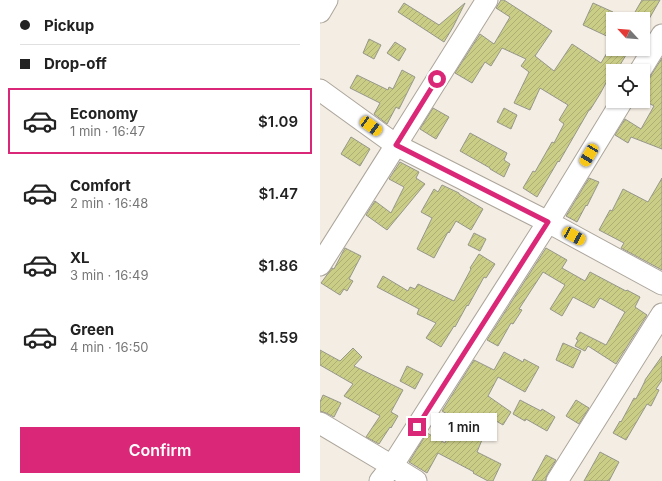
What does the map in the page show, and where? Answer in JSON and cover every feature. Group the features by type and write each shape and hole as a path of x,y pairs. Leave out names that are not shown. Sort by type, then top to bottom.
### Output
{"street":[{"path":"320,12 328,0"},
{"path":"320,265 487,0"},
{"path":"644,64 662,35"},
{"path":"320,90 396,145 548,222 662,284"},
{"path":"386,473 548,222 618,108"},
{"path":"557,481 662,314"},
{"path":"320,423 386,473 416,481"}],"building":[{"path":"501,0 504,0 552,31 535,56 554,71 572,44 601,63 606,54 606,56 625,56 621,64 606,64 606,83 537,197 523,188 533,171 535,172 552,142 554,143 564,124 559,120 568,105 540,88 530,110 514,103 529,72 521,66 526,59 502,48 491,66 485,62 472,83 455,73 480,34 494,44 510,17 496,8"},
{"path":"642,0 660,0 650,17 650,12 635,12"},
{"path":"404,3 439,25 465,3 444,42 398,12"},
{"path":"593,3 613,12 606,12 606,36 583,25"},
{"path":"369,39 381,45 374,59 363,53"},
{"path":"395,42 406,49 399,61 387,53"},
{"path":"662,58 662,149 631,137 628,143 615,135 625,119 641,129 654,106 650,104 650,77"},
{"path":"402,70 415,77 399,109 396,107 387,124 374,114 380,103 350,88 357,75 388,90 389,87 393,89"},
{"path":"433,108 449,117 436,139 420,129"},
{"path":"504,108 517,115 511,129 497,122"},
{"path":"470,133 507,153 504,160 510,164 504,177 460,151"},
{"path":"351,137 370,149 360,166 341,154"},
{"path":"400,162 419,172 416,178 425,184 387,230 366,215 375,201 391,213 404,187 389,179"},
{"path":"589,178 599,182 577,222 566,216"},
{"path":"662,178 662,270 621,248 624,243 599,230 610,210 612,211 623,189 648,202"},
{"path":"442,185 459,193 483,209 471,230 456,221 449,233 448,232 434,258 417,249 432,218 421,212 434,189 438,192"},
{"path":"474,233 486,239 480,251 468,245"},
{"path":"345,248 361,256 349,279 353,281 347,291 344,289 340,295 321,283 332,268 334,269"},
{"path":"546,248 567,260 562,268 585,281 590,272 640,297 635,307 647,315 616,364 588,346 585,351 575,346 578,340 576,339 580,332 606,345 625,312 600,298 594,308 573,297 562,316 550,309 565,285 543,272 519,309 522,310 513,324 511,323 498,346 487,340"},
{"path":"479,254 495,264 486,278 484,277 468,306 467,305 455,327 454,326 441,347 426,338 436,323 417,314 419,309 377,287 383,276 408,291 410,287 415,289 418,284 454,301 471,269 470,268"},
{"path":"563,343 581,351 573,368 556,360"},
{"path":"353,348 362,357 354,366 403,390 391,412 398,416 379,444 366,437 380,416 344,396 353,384 320,365 320,350 340,361"},
{"path":"504,352 523,362 524,359 539,367 525,392 498,377 488,396 511,412 503,425 491,418 477,452 501,464 493,481 488,481 438,453 427,473 409,462 427,433 445,443 456,419 442,411 474,360 494,370"},
{"path":"662,356 662,380 656,389 659,390 651,406 647,404 626,440 613,433 620,421 621,422 634,398 636,399 645,380"},
{"path":"407,366 423,374 415,389 400,381"},
{"path":"323,395 341,403 334,417 320,411 320,402"},
{"path":"520,400 541,411 542,409 555,417 547,431 526,419 525,421 513,414"},
{"path":"576,400 589,408 579,424 566,416"},
{"path":"600,452 619,462 609,481 584,481"},
{"path":"546,455 556,460 545,481 532,481"}],"route":[{"path":"417,427 548,222 396,145 437,79"}]}
